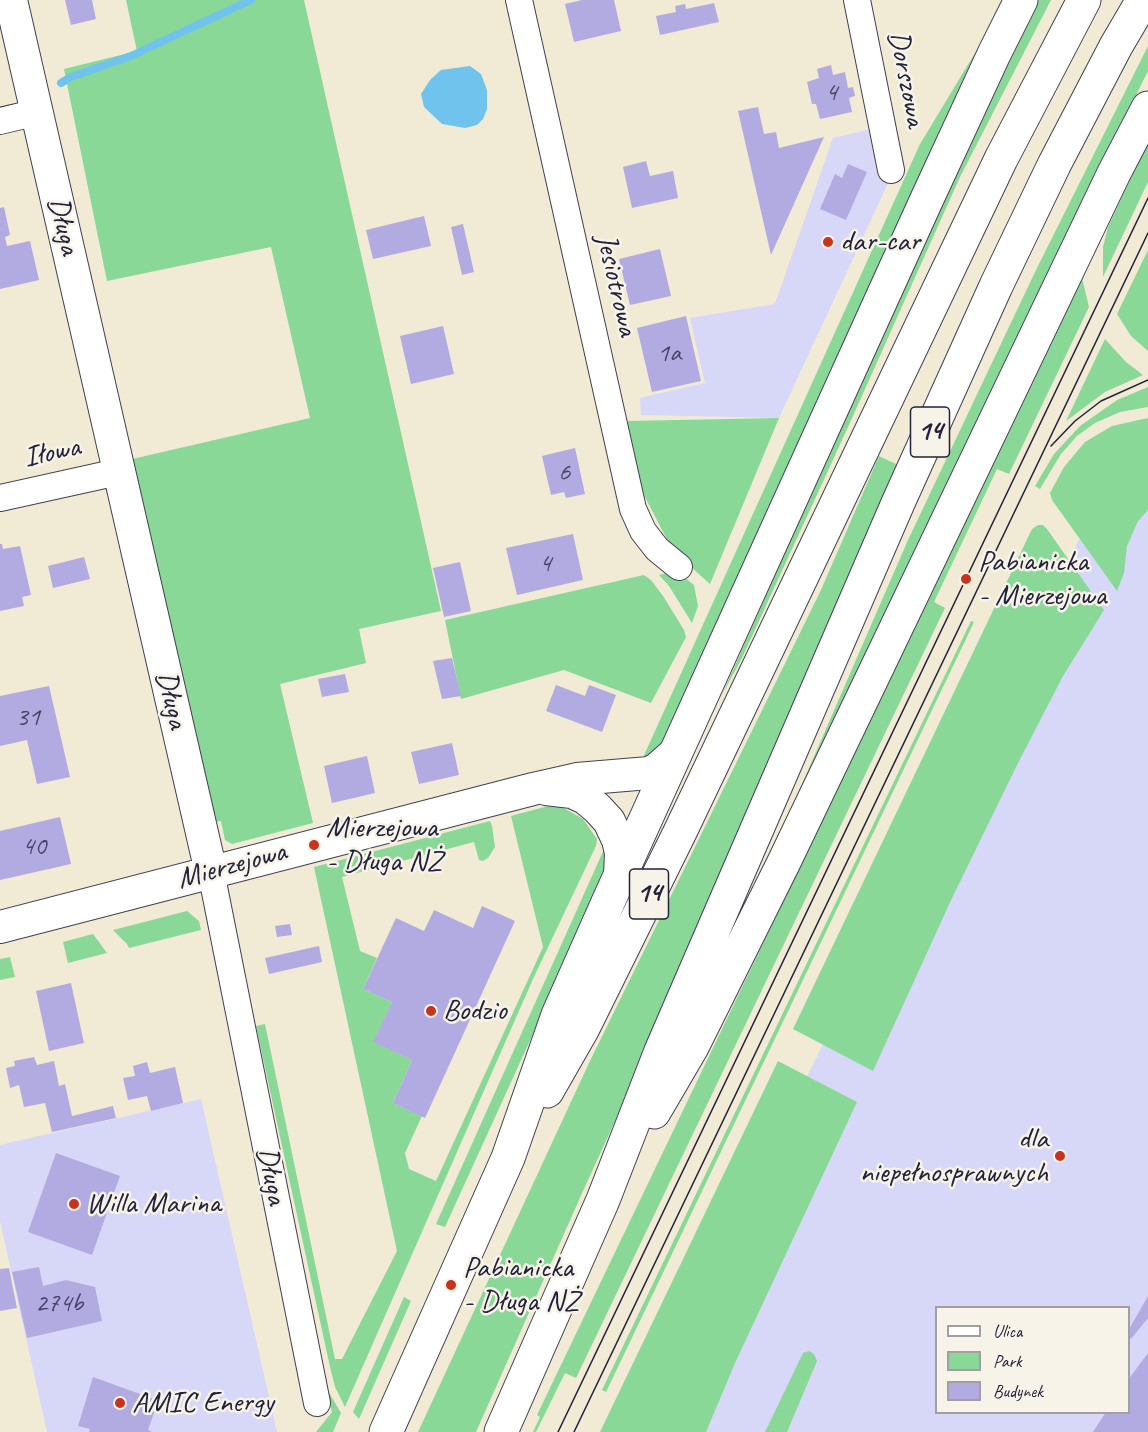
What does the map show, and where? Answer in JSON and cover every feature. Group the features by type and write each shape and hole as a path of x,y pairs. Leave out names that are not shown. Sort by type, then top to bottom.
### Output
{"main road":[{"path":"508,1158 558,1015 620,875 994,54 1021,0"},
{"name":"14","path":"386,1432 508,1158 583,1028 776,634 1000,159 1084,0"},
{"name":"14","path":"501,1432 603,1200 661,1051 903,492 996,286 1054,165 1116,46 1143,0"},
{"path":"603,1200 702,1026 1148,108"}],"street":[{"name":"Długa","path":"11,0 211,872 317,1403"},
{"name":"Jesiotrowa","path":"519,0 633,509 643,531 657,549 679,567"},
{"name":"Dorszowa","path":"857,0 891,170"},
{"path":"0,121 38,112"},
{"name":"Iłowa","path":"0,498 118,472"},
{"name":"Mierzejowa","path":"0,927 533,789 577,779 649,773 674,754"},
{"path":"533,789 572,792 585,798 597,808 609,821 618,840 621,853 620,875"}],"shaded area":[{"name":"dar-car","path":"876,128 889,181 779,418 641,415 640,398 705,383 690,318 775,304 833,138"},
{"path":"1148,423 1148,1432 627,1432 1060,576 1140,425"},
{"path":"201,1099 277,1432 47,1432 0,1221 0,1145"}],"green space":[{"path":"126,0 304,0 441,611 359,629 366,663 280,684 313,823 232,844 225,840 221,821 212,822 128,460 310,418 271,247 107,281 64,69 137,51"},
{"path":"1039,0 1051,0 960,177 742,658 722,695 993,90"},
{"path":"1148,46 1148,71 1054,261 799,798 796,798 908,540 1035,272"},
{"path":"978,48 665,741 661,748 641,762 920,144"},
{"path":"1148,141 1148,182 1103,277 1103,247 1108,227"},
{"path":"1148,250 1148,351 1131,336 1117,314"},
{"path":"1082,278 1089,307 1009,474 997,469 934,602 945,608 576,1378 565,1373 536,1432 533,1432 540,1417 537,1415"},
{"path":"1105,339 1126,362 1143,375 1105,392 1066,421"},
{"path":"1148,387 1148,407 1120,412 1095,423 1077,436 1061,454 1040,489 1035,486 1054,454 1080,426 1117,400"},
{"path":"779,418 710,584 673,551 645,497 627,445 628,421"},
{"path":"1148,418 1148,510 1138,521 1127,546 1124,573 1117,591 1052,500 1050,493 1064,467 1085,442 1112,426"},
{"path":"879,456 898,465 632,1084 476,1432 418,1432 589,1063 821,590"},
{"path":"1043,525 1047,529 1104,610 1063,676 1018,763 952,898 873,1071 793,1029 1032,529"},
{"path":"670,572 679,573 694,585 698,606 692,623 669,586 659,575"},
{"path":"644,575 651,580 663,596 686,637 651,703 564,670 461,699 445,620"},
{"path":"971,621 974,622 966,639 606,1392 602,1390"},
{"path":"548,806 562,807 583,819 597,839 596,846 533,979 345,1407 335,1387 330,1367 256,1026 265,1024 335,1359 342,1359 397,1251 314,867 490,821 492,826 495,847 488,858 483,861 479,860 474,842 342,877 360,951 377,958 363,989 392,1002 374,1042 412,1060 393,1103 422,1116 405,1153 409,1169 436,1181 543,947 511,816"},
{"path":"605,847 607,863 605,876 445,1227 436,1224"},
{"path":"187,911 199,921 201,930 129,948 113,930"},
{"path":"93,934 107,953 68,963 63,942"},
{"path":"10,957 15,977 0,980 0,959"},
{"path":"778,1061 857,1102 735,1363 706,1432 600,1432"},
{"path":"404,1297 411,1301 359,1419 353,1412"},
{"path":"809,1351 814,1354 817,1361 787,1432 765,1432 803,1353"},
{"path":"324,1384 341,1413 333,1432 316,1432 332,1412"}],"water":[{"path":"470,66 481,74 487,90 487,109 483,119 477,125 465,128 442,124 424,107 421,94 430,80 441,70"}],"building":[{"path":"65,0 92,0 96,19 71,25"},
{"path":"582,0 614,0 621,31 574,42 565,4"},
{"path":"714,3 719,22 660,35 656,16 676,12 675,6 685,4 686,9"},
{"path":"831,65 833,75 845,72 848,88 853,87 855,96 849,98 852,112 820,119 816,104 812,104 807,82 819,78 817,69"},
{"path":"758,107 764,134 776,132 779,148 824,137 771,255 738,111"},
{"path":"646,161 650,176 673,171 678,198 632,208 623,167"},
{"path":"848,164 867,172 846,220 820,209 835,174 842,178"},
{"path":"4,207 10,235 5,237 7,246 30,241 39,280 0,289 0,208"},
{"path":"424,216 431,246 373,259 366,230"},
{"path":"463,224 474,272 462,275 451,227"},
{"path":"660,249 671,296 630,305 619,259"},
{"path":"686,316 701,381 652,392 637,328"},
{"path":"443,326 454,374 411,384 400,336"},
{"path":"575,448 585,494 566,498 564,492 551,495 542,456"},
{"path":"573,534 583,580 517,595 506,548"},
{"path":"0,544 3,549 20,546 31,595 22,597 24,606 0,611"},
{"path":"84,557 90,579 53,588 48,566"},
{"path":"460,562 471,611 444,617 433,568"},
{"path":"452,658 461,696 442,699 433,661"},
{"path":"345,674 349,692 322,697 318,679"},
{"path":"556,685 585,696 589,685 616,695 602,732 546,711"},
{"path":"49,686 70,777 37,784 27,740 0,746 0,696"},
{"path":"452,743 459,775 419,784 411,752"},
{"path":"367,756 375,793 332,803 324,766"},
{"path":"60,817 71,864 0,880 0,831"},
{"name":"Bodzio","path":"482,906 515,921 425,1118 393,1103 412,1060 373,1042 392,1002 363,989 396,918 424,931 434,910 473,928"},
{"path":"290,924 292,935 277,937 275,926"},
{"path":"319,946 322,962 269,974 265,958"},
{"path":"71,983 84,1043 49,1051 36,991"},
{"path":"34,1057 37,1065 54,1061 59,1086 65,1084 72,1116 113,1106 116,1118 52,1132 45,1103 24,1107 19,1085 10,1088 6,1068 15,1066 14,1061"},
{"path":"147,1062 150,1073 175,1067 183,1103 151,1111 147,1096 128,1100 123,1078 135,1076 133,1066"},
{"name":"Willa Marina","path":"56,1153 120,1176 92,1255 28,1232"},
{"path":"39,1267 43,1286 66,1280 95,1287 102,1321 27,1338 12,1272"},
{"path":"9,1268 17,1308 0,1311 0,1269"},
{"path":"1148,1296 1148,1318 1131,1339 1130,1328"},
{"path":"1148,1353 1148,1432 1093,1432 1105,1414 1130,1414 1130,1377"},
{"name":"AMIC Energy","path":"93,1377 154,1399 156,1407 148,1430 152,1432 89,1432 90,1429 78,1426"}],"waterway":[{"path":"61,83 71,77 131,56 251,0"}],"tram line":[{"path":"558,1432 1148,198"},
{"path":"574,1432 1148,233"},
{"path":"1051,446 1075,421 1101,401 1148,380"}],"place":[{"name":"dar-car","path":"828,242"},
{"name":"Pabianicka - Mierzejowa","path":"966,579"},
{"name":"Mierzejowa - Długa NŻ","path":"314,845"},
{"name":"Bodzio","path":"431,1011"},
{"name":"dla niepełnosprawnych","path":"1060,1156"},
{"name":"Willa Marina","path":"74,1204"},
{"name":"Pabianicka - Długa NŻ","path":"451,1285"},
{"name":"AMIC Energy","path":"120,1403"}]}
